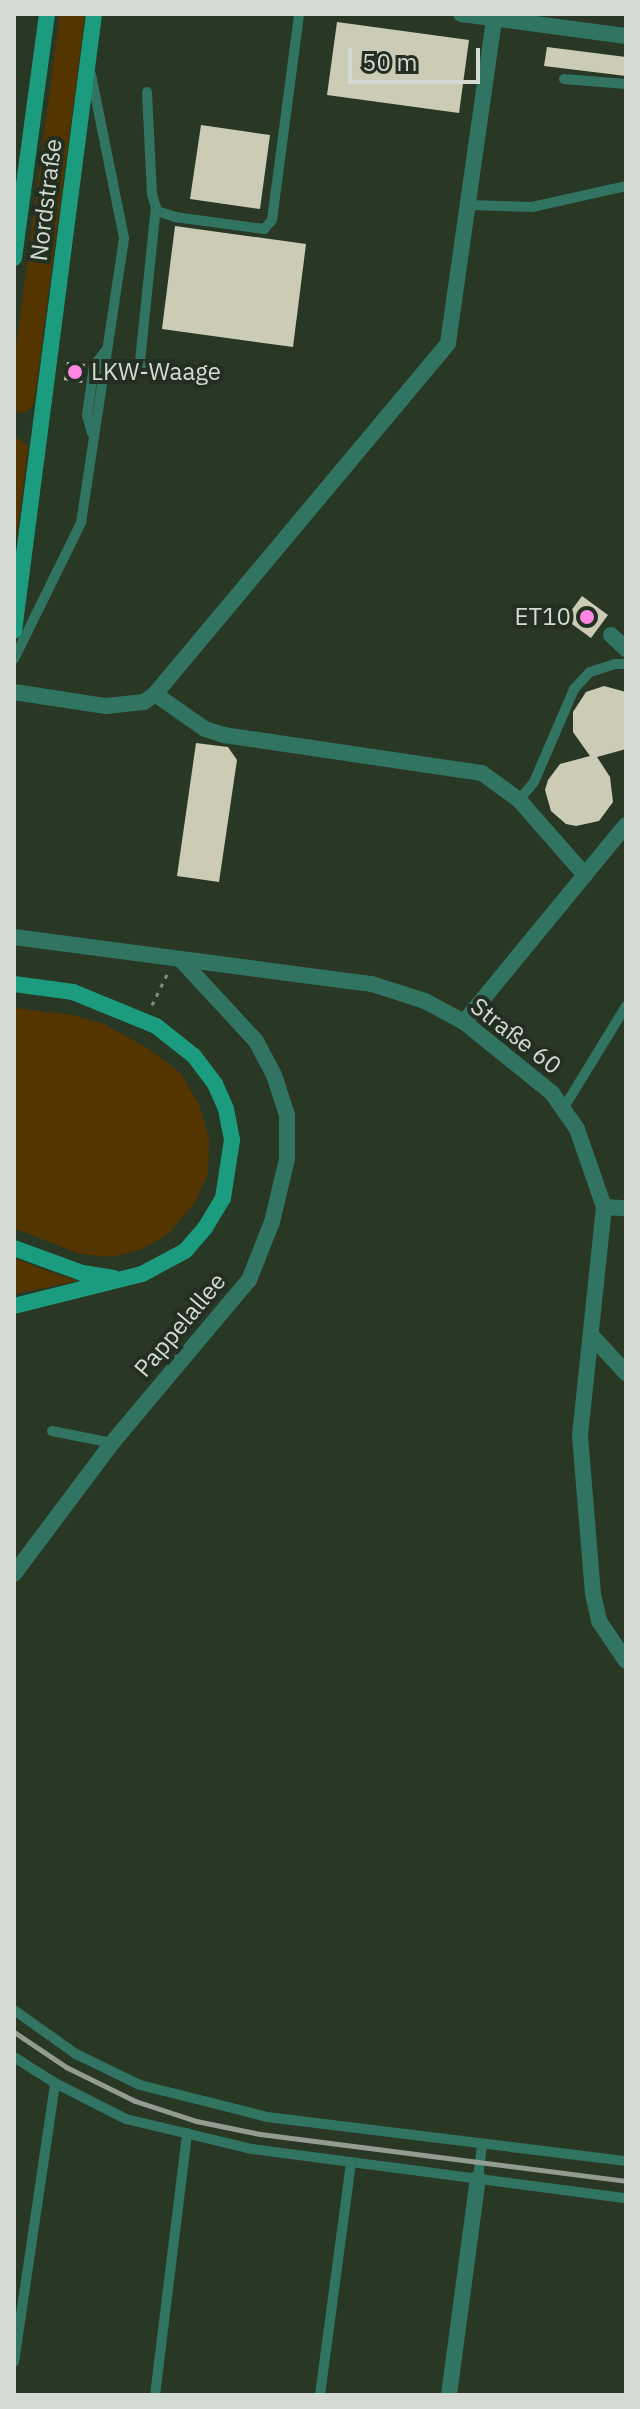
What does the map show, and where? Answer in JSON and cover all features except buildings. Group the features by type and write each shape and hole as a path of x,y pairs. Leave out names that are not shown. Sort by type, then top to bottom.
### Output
{"street":[{"name":"Nordstraße","path":"14,258 47,14"},
{"name":"Nordstraße","path":"14,631 94,14"},
{"path":"461,14 626,36"},
{"path":"14,692 106,706 144,702 155,694 448,343 494,18"},
{"path":"611,635 626,649"},
{"path":"155,694 215,732 482,773 519,800 585,875"},
{"path":"464,1022 626,825"},
{"name":"Straße 60","path":"14,937 372,984 425,1001 464,1022 552,1093 577,1129 592,1164 604,1207 580,1436 593,1594 609,1640 626,1661"},
{"name":"Pappelallee","path":"14,1574 112,1443 249,1280 272,1222 287,1159 287,1115 274,1075 256,1041 177,959"},
{"path":"14,984 73,992 145,1020 194,1056 215,1084 226,1109 232,1140 230,1170 223,1198 205,1228 185,1251 162,1266 14,1306"},
{"path":"604,1207 626,1208"},
{"path":"14,1248 82,1273 120,1279"},
{"path":"591,1335 626,1373"},
{"path":"449,2395 478,2178"}],"lane":[{"path":"156,207 175,217 254,230 264,229 272,220 299,14"},
{"path":"14,659 81,523 124,238 88,63"},
{"path":"564,79 626,84"},
{"path":"147,92 156,207 140,361 155,371"},
{"path":"469,205 532,207 626,186"},
{"path":"519,800 534,782 574,689 590,672 626,664"},
{"path":"563,1109 626,1006"},
{"path":"52,1431 112,1443"},
{"path":"14,2010 76,2054 140,2085 267,2117 626,2161"},
{"path":"14,2057 55,2083 126,2119 252,2149 626,2198"},
{"path":"14,2362 55,2083"},
{"path":"155,2395 187,2133"},
{"path":"478,2178 482,2144"},
{"path":"320,2395 351,2162"}],"path":[{"path":"145,1020 177,959"}],"shaded area":[{"path":"14,14 626,14 626,2395 14,2395"},
{"path":"60,14 85,14 34,402 29,411 19,413 14,410 14,362"},
{"path":"14,438 28,446 14,556"},
{"path":"14,1008 72,1015 104,1024 154,1052 181,1074 199,1104 209,1138 208,1174 194,1204 168,1234 142,1249 113,1257 80,1254 14,1228"},
{"path":"14,1258 33,1266 77,1281 14,1294"}],"railway":[{"path":"14,2032 66,2067 135,2101 196,2121 260,2134 626,2181"}],"place":[{"name":"LKW-Waage","path":"75,372"},
{"name":"ET10","path":"587,617"}]}
